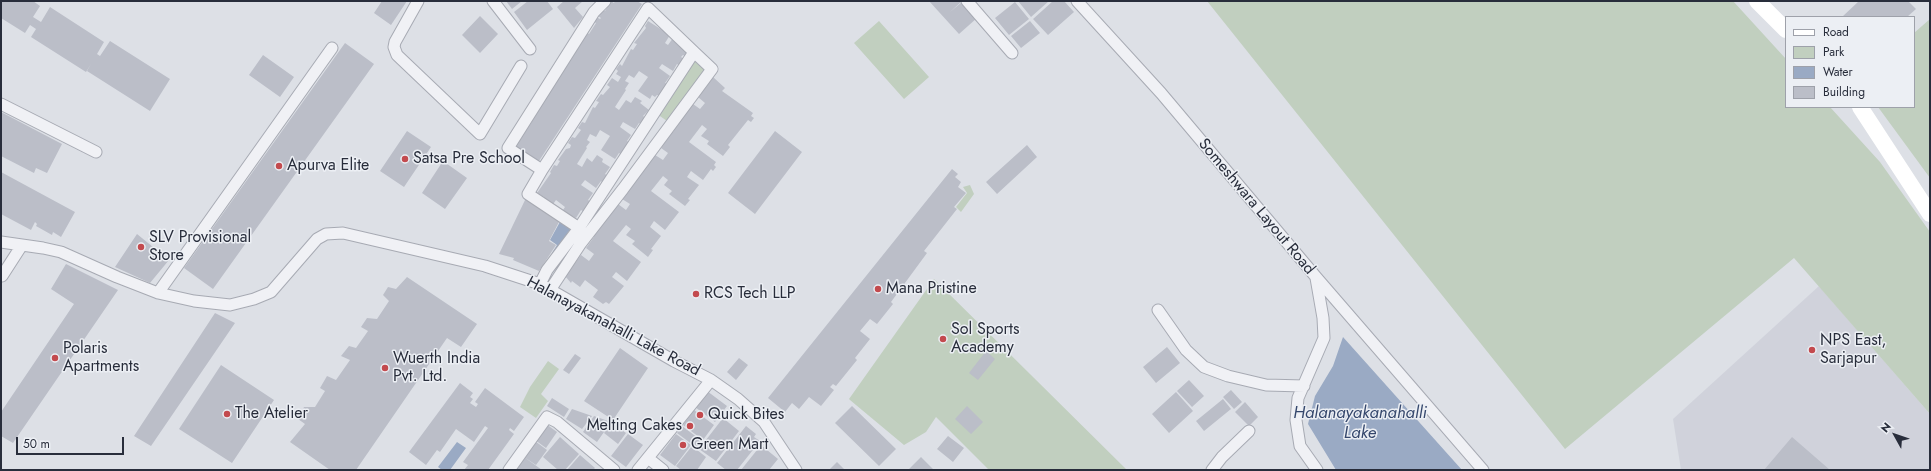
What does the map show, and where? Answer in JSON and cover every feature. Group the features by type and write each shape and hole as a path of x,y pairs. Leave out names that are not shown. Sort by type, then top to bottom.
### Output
{"main road":[{"path":"1757,1 1785,29"},
{"path":"1861,108 1930,214"}],"street":[{"path":"418,1 395,42 394,47 397,55 480,134 521,66"},
{"path":"493,1 530,49"},
{"path":"542,170 508,148 594,12 605,1"},
{"path":"967,1 1012,53"},
{"name":"Someshwara Layout Road","path":"1077,1 1161,93 1316,277 1323,318 1324,338 1298,398 1296,420 1300,446 1317,470"},
{"path":"540,284 547,270 623,189 712,69 645,4 528,194 579,228"},
{"path":"158,293 332,48"},
{"path":"550,290 576,240 579,228 694,52"},
{"path":"1,104 96,152"},
{"name":"Halanayakanahalli Lake Road","path":"1,242 62,252 117,277 158,293 194,301 230,305 254,299 270,292 317,239 326,234 342,233 486,266 540,284 674,361 711,380 738,398 764,422 796,470"},
{"path":"2,276 22,245"},
{"path":"1316,277 1483,470"},
{"path":"1158,310 1186,350 1204,367 1228,376 1266,385 1304,386"},
{"path":"638,470 711,380"},
{"path":"509,470 547,416 557,422 611,469"},
{"path":"1212,470 1222,457 1249,432"},
{"path":"648,458 663,470"}],"shaded area":[{"name":"NPS East, Sarjapur","path":"1819,286 1930,414 1930,470 1681,470 1673,419"}],"green space":[{"path":"1207,1 1733,1 1785,58 1785,108 1831,108 1880,162 1930,232 1930,414 1794,258 1565,449"},
{"path":"1930,19 1930,178 1879,108 1915,108 1915,32"},
{"path":"879,21 929,77 904,99 854,43"},
{"path":"692,59 705,70 667,121 657,114"},
{"path":"970,185 974,194 961,212 956,207 967,193 963,187"},
{"name":"Sol Sports Academy","path":"934,279 1127,470 989,470 936,417 926,432 904,445 850,400 849,399"},
{"path":"548,361 559,369 541,394 548,401 536,418 520,407 530,387"}],"water":[{"path":"561,220 571,228 553,254 552,253 557,245 550,240"},
{"name":"Halanayakanahalli Lake","path":"1343,337 1462,470 1336,470 1308,424 1315,396 1333,366"},
{"path":"457,442 466,448 450,470 442,470 438,467"}],"building":[{"path":"1,1 33,1 40,6 33,17 41,22 50,7 104,42 97,54 100,56 110,41 170,79 150,111 87,71 91,64 86,72 31,37 36,29 30,25 25,33 1,18"},
{"path":"382,1 407,1 391,25 374,13"},
{"path":"506,1 522,1 512,9"},
{"path":"528,1 547,1 553,9 527,30 514,12"},
{"path":"564,1 583,1 575,8 583,17 574,28 557,7"},
{"path":"611,1 614,3 615,1 637,1 642,4 537,164 515,147 525,132 522,130 526,124 529,126 532,122 528,120 561,70 563,71 571,60 568,59 586,32 589,34 596,23 593,21 596,17 601,18 598,16 602,10 605,11"},
{"path":"929,1 962,1 950,12 962,2 977,18 959,34"},
{"path":"1018,1 1049,1 1031,17"},
{"path":"1053,1 1064,1 1074,12 1048,35 1033,19"},
{"path":"1859,1 1908,1 1916,9 1908,16 1843,16"},
{"path":"1015,2 1029,19 1009,35 995,18"},
{"path":"480,16 498,34 480,53 462,35"},
{"path":"648,21 670,35 665,43 668,45 673,38 688,51 685,56 683,55 681,57 684,59 680,66 677,64 673,71 662,64 659,68 670,76 665,83 668,84 660,96 657,95 655,97 652,95 650,99 638,91 648,77 639,71 634,78 629,75 625,81 629,83 625,89 626,90 615,107 619,110 626,100 631,103 635,97 642,101 640,103 649,110 643,116 646,118 642,124 639,123 635,129 623,122 620,127 631,135 627,141 630,143 622,155 619,153 615,159 601,150 610,136 600,130 596,137 590,134 587,140 590,142 577,164 582,167 587,158 592,162 597,155 603,159 602,162 610,167 605,174 608,176 603,183 601,181 596,188 585,180 581,185 593,193 588,200 591,202 584,212 581,210 576,218 572,216 570,219 561,213 565,207 556,200 551,207 541,200 544,197 537,193 551,173 550,172 554,165 557,166 560,161 558,160 566,149 570,148 571,145 568,143 572,137 575,138 581,130 578,128 582,122 585,123 593,107 595,108 599,102 596,101 601,94 603,95 610,87 607,85 612,78 618,82 621,77 616,74 618,71 616,69 620,64 622,66 631,49 633,50 637,44 634,43 646,28 645,26"},
{"path":"1030,21 1040,33 1021,48 1011,36"},
{"name":"Apurva Elite","path":"345,43 374,64 213,289 184,268"},
{"path":"263,55 294,77 280,97 249,75"},
{"path":"713,77 725,88 722,91 753,113 751,116 754,118 751,122 748,120 728,145 730,147 723,156 707,144 709,141 701,136 707,129 702,125 689,142 716,162 714,165 716,167 713,171 711,169 703,180 691,171 687,177 699,185 688,199 690,200 685,206 669,194 672,191 664,185 668,180 663,176 651,191 679,212 665,230 654,221 650,227 661,236 651,249 653,250 648,257 632,244 635,241 626,235 631,229 626,225 613,241 641,262 627,281 616,272 612,277 624,286 609,304 606,302 603,304 593,297 598,290 585,280 580,287 572,281 571,283 565,276 581,255 589,261 594,254 586,248 594,237 591,235 595,230 597,232 603,224 601,223 608,214 610,215 618,204 626,210 630,204 622,199 644,164 647,166 655,155 663,160 668,153 661,148 669,136 666,134 670,129 673,132 678,124 676,122 682,114 684,116 693,104 700,109 705,103 698,97 707,86 704,84 707,80 710,82"},
{"path":"1,112 62,144 47,173 36,168 34,173 1,156"},
{"name":"Satsa Pre School","path":"407,131 431,147 404,187 380,171"},
{"path":"775,131 802,152 755,214 728,193"},
{"path":"1027,145 1037,157 997,194 986,182"},
{"path":"443,161 467,178 445,209 422,193"},
{"name":"Mana Pristine","path":"952,169 958,174 955,177 961,182 958,187 966,193 954,207 957,209 924,251 927,253 891,302 893,304 877,324 870,319 860,331 870,339 855,358 857,360 836,386 833,384 830,387 834,390 821,406 809,397 799,409 792,403 785,412 768,398"},
{"path":"1,172 75,212 61,237 53,232 52,235 36,226 37,224 35,222 31,230 1,214"},
{"path":"526,198 560,220 549,241 556,245 539,271 513,260 514,258 499,254"},
{"name":"SLV Provisional Store","path":"137,234 169,260 150,283 115,267"},
{"name":"Polaris Apartments","path":"66,264 118,290 13,443 1,436 1,412 74,304 51,289"},
{"name":"Wuerth India Pvt. Ltd.","path":"407,277 477,324 461,347 447,338 356,470 330,470 290,442 305,424 298,419 304,407 315,407 325,391 320,388 327,376 336,380 350,360 341,356 349,346 356,348 368,331 361,327 367,318 377,319 389,301 383,295 388,287 396,289"},
{"path":"215,313 235,323 151,446 134,436"},
{"path":"1167,347 1180,363 1156,383 1143,367"},
{"path":"620,348 648,368 613,420 584,401"},
{"path":"986,351 995,359 978,380 969,373"},
{"path":"575,354 581,358 569,374 563,370"},
{"path":"739,358 748,365 736,380 727,372"},
{"name":"The Atelier","path":"221,365 274,400 232,463 179,429"},
{"path":"1189,380 1204,396 1192,407 1177,391"},
{"path":"460,383 473,393 470,397 473,399 470,403 476,407 478,404 475,402 485,388 524,417 514,431 510,428 509,430 514,434 488,470 464,470 468,465 463,462 488,428 485,426 474,442 456,429 440,452 437,450 426,465 409,452"},
{"path":"1231,390 1242,402 1234,409 1223,397"},
{"path":"707,391 727,406 715,422 695,407"},
{"path":"1176,392 1193,411 1169,433 1152,414"},
{"path":"552,398 569,409 564,417 547,406"},
{"path":"1223,399 1231,409 1204,431 1196,421"},
{"path":"1245,402 1258,417 1249,426 1235,412"},
{"path":"852,406 896,449 879,466 835,423"},
{"path":"967,406 983,422 971,434 955,419"},
{"path":"572,409 592,416 582,429 566,419"},
{"path":"694,410 714,425 703,440 683,425"},
{"path":"594,416 611,422 597,442 583,432"},
{"path":"723,418 739,431 716,461 699,449"},
{"path":"612,423 626,433 618,444 604,433"},
{"path":"546,424 557,432 546,448 535,440"},
{"path":"682,426 702,441 697,448 677,433"},
{"path":"746,426 756,434 754,437 760,441 737,470 726,470 717,463"},
{"path":"628,434 643,445 626,467 611,456"},
{"path":"676,434 691,445 675,466 660,455"},
{"path":"948,436 964,448 953,462 937,449"},
{"path":"560,437 579,454 565,470 558,470 543,457"},
{"path":"1792,437 1830,470 1764,470"},
{"path":"535,441 547,450 536,465 524,457"},
{"path":"761,445 778,459 769,470 741,470"},
{"path":"692,446 706,457 697,470 681,470 676,466"},
{"path":"580,455 595,468 593,470 567,470"},
{"path":"524,457 542,470 515,470"},
{"path":"921,457 934,470 908,470"},
{"path":"837,462 845,470 829,470"}],"place":[{"name":"Satsa Pre School","path":"405,159"},
{"name":"Apurva Elite","path":"279,166"},
{"name":"SLV Provisional Store","path":"141,247"},
{"name":"Mana Pristine","path":"878,289"},
{"name":"RCS Tech LLP","path":"696,294"},
{"name":"Sol Sports Academy","path":"943,339"},
{"name":"NPS East, Sarjapur","path":"1812,350"},
{"name":"Polaris Apartments","path":"55,358"},
{"name":"Wuerth India Pvt. Ltd.","path":"385,368"},
{"name":"The Atelier","path":"227,414"},
{"name":"Quick Bites","path":"700,415"},
{"name":"Melting Cakes","path":"690,426"},
{"name":"Green Mart","path":"683,445"}]}
